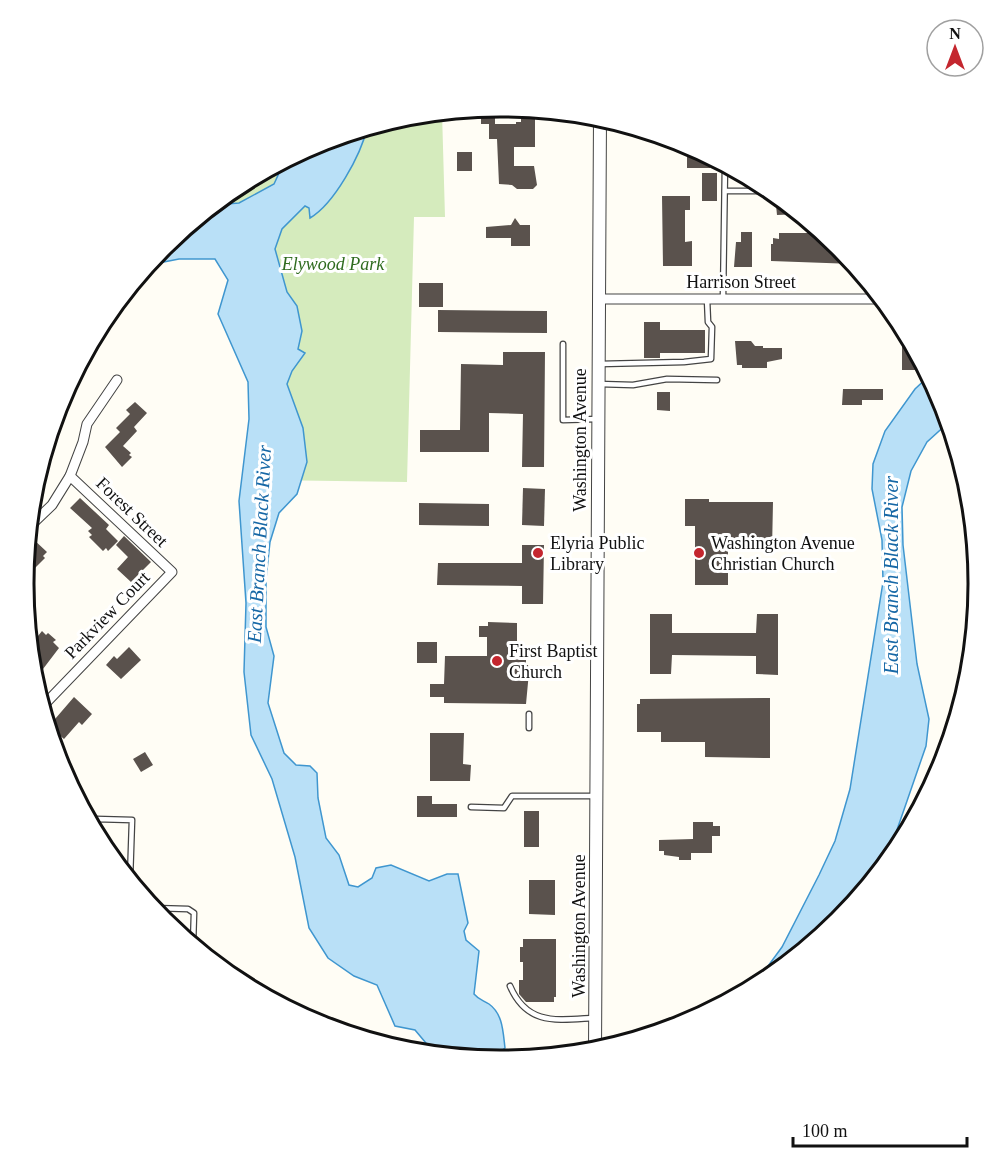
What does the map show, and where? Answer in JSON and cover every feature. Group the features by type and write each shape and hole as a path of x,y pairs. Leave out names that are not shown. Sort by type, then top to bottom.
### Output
{"street":[{"name":"Washington Avenue","path":"596,1041 600,127"},
{"name":"Harrison Street","path":"599,298 871,298"},
{"path":"39,518 52,505 70,476 87,424 117,380"},
{"name":"Forest Street","path":"70,476 171,572"},
{"name":"Parkview Court","path":"49,700 171,572"}],"lane":[{"path":"723,298 725,174"},
{"path":"725,191 754,191"},
{"path":"599,364 711,360 712,327 708,322 707,298"},
{"path":"564,344 563,420 598,419"},
{"path":"599,384 633,385 667,379 717,380"},
{"path":"529,714 529,728"},
{"path":"471,807 504,808 512,796 598,796"},
{"path":"98,819 132,820 130,867"},
{"path":"166,908 188,909 194,913 194,935"},
{"path":"510,986 516,1000 540,1017 558,1020 597,1017"}],"green space":[{"name":"Elywood Park","path":"442,120 445,217 414,217 407,482 265,480 256,289 196,231 242,195 268,179 323,152 381,132"}],"water":[{"name":"East Branch Black River","path":"365,137 353,165 328,202 310,218 309,208 305,206 282,229 275,249 287,292 297,306 302,331 298,349 305,353 292,371 287,384 303,428 307,462 297,494 279,513 270,542 266,579 266,627 274,656 268,703 284,753 296,765 310,766 317,773 318,798 326,838 339,855 349,885 358,887 372,878 376,868 391,865 429,881 447,874 458,874 468,923 464,931 466,940 479,951 474,994 494,1008 497,1013 502,1024 505,1048 502,1050 471,1050 427,1045 415,1030 395,1026 377,985 354,976 328,958 309,928 295,857 272,779 251,735 244,672 246,603 239,501 249,419 248,382 218,314 228,280 215,259 179,259 163,262 194,232 230,204 239,203 274,184 279,173 323,152"},
{"name":"East Branch Black River","path":"922,382 942,428 927,442 911,471 902,507 903,545 917,664 929,719 926,746 895,834 890,843 872,868 832,914 767,968 782,947 835,841 850,789 883,582 882,540 872,489 873,464 885,431"}],"building":[{"path":"495,116 495,124 481,124 481,117"},
{"path":"521,117 535,119 535,147 514,147 514,166 534,166 537,185 533,189 517,189 512,185 499,184 497,139 489,139 489,124 521,122"},
{"path":"457,152 472,152 472,171 457,171"},
{"path":"687,155 710,166 710,168 687,168"},
{"path":"702,173 717,173 717,201 702,201"},
{"path":"662,196 690,196 690,210 685,210 685,242 692,241 692,266 663,266"},
{"path":"776,206 788,215 777,215"},
{"path":"515,218 520,225 530,225 530,246 511,246 511,238 486,238 486,227 511,225"},
{"path":"741,232 752,232 752,267 734,267 736,242 741,242"},
{"path":"779,233 810,233 842,264 771,261 773,238 779,239"},
{"path":"419,283 443,283 443,307 419,307"},
{"path":"438,310 547,311 547,333 438,332"},
{"path":"644,322 660,322 660,330 705,330 705,353 660,353 660,358 644,358"},
{"path":"735,341 751,341 755,346 763,346 763,348 782,348 782,359 767,362 767,368 742,368 742,365 737,365"},
{"path":"902,344 916,370 902,370"},
{"path":"503,352 545,352 544,467 522,467 523,414 489,413 489,452 420,452 420,430 460,430 461,364 503,365"},
{"path":"843,389 883,389 883,400 862,400 862,405 842,405"},
{"path":"657,392 670,392 670,411 657,410"},
{"path":"135,402 147,413 134,427 137,431 123,446 132,457 122,467 105,447 120,432 116,428 130,414 126,410"},
{"path":"523,488 545,489 544,526 522,525"},
{"path":"80,498 109,525 106,529 118,541 108,551 106,548 103,551 89,537 92,535 88,531 92,528 70,508"},
{"path":"685,499 709,499 709,502 773,502 772,550 728,550 728,585 695,585 695,526 685,526"},
{"path":"419,503 489,504 489,526 419,525"},
{"path":"124,536 151,562 131,582 117,569 128,557 116,545"},
{"path":"36,542 47,552 43,556 45,558 34,569"},
{"path":"522,545 544,545 543,604 522,604 522,586 437,585 438,563 522,563"},
{"path":"650,614 672,614 672,633 756,633 757,614 778,614 778,675 756,674 756,656 672,655 671,674 650,674"},
{"path":"488,622 517,623 517,657 526,657 529,672 526,704 444,703 444,697 430,697 430,684 444,684 445,656 487,656 487,637 479,637 479,626 488,626"},
{"path":"42,631 46,635 48,633 56,640 53,642 59,648 43,669 42,668 37,637"},
{"path":"417,642 437,642 437,663 417,663"},
{"path":"129,647 141,660 121,679 106,665 114,656 117,659"},
{"path":"74,697 92,714 82,725 79,722 64,739 59,735 55,719"},
{"path":"770,698 770,758 705,757 705,742 661,742 661,732 637,732 637,704 640,704 640,699"},
{"path":"430,733 464,733 463,764 471,765 470,781 430,781"},
{"path":"145,752 153,765 141,772 133,759"},
{"path":"417,796 432,796 432,804 457,804 457,817 417,817"},
{"path":"524,811 539,811 539,847 524,847"},
{"path":"693,822 713,822 713,826 720,826 720,836 712,836 712,853 691,853 691,860 679,860 679,857 664,855 664,851 659,851 659,840 693,839"},
{"path":"529,880 555,880 555,915 529,914"},
{"path":"523,939 556,939 556,997 554,997 554,1002 526,1002 519,994 519,980 523,980 520,947 523,947"}],"place":[{"name":"Elyria Public Library","path":"538,553"},
{"name":"Washington Avenue Christian Church","path":"699,553"},
{"name":"First Baptist Church","path":"497,661"}]}
